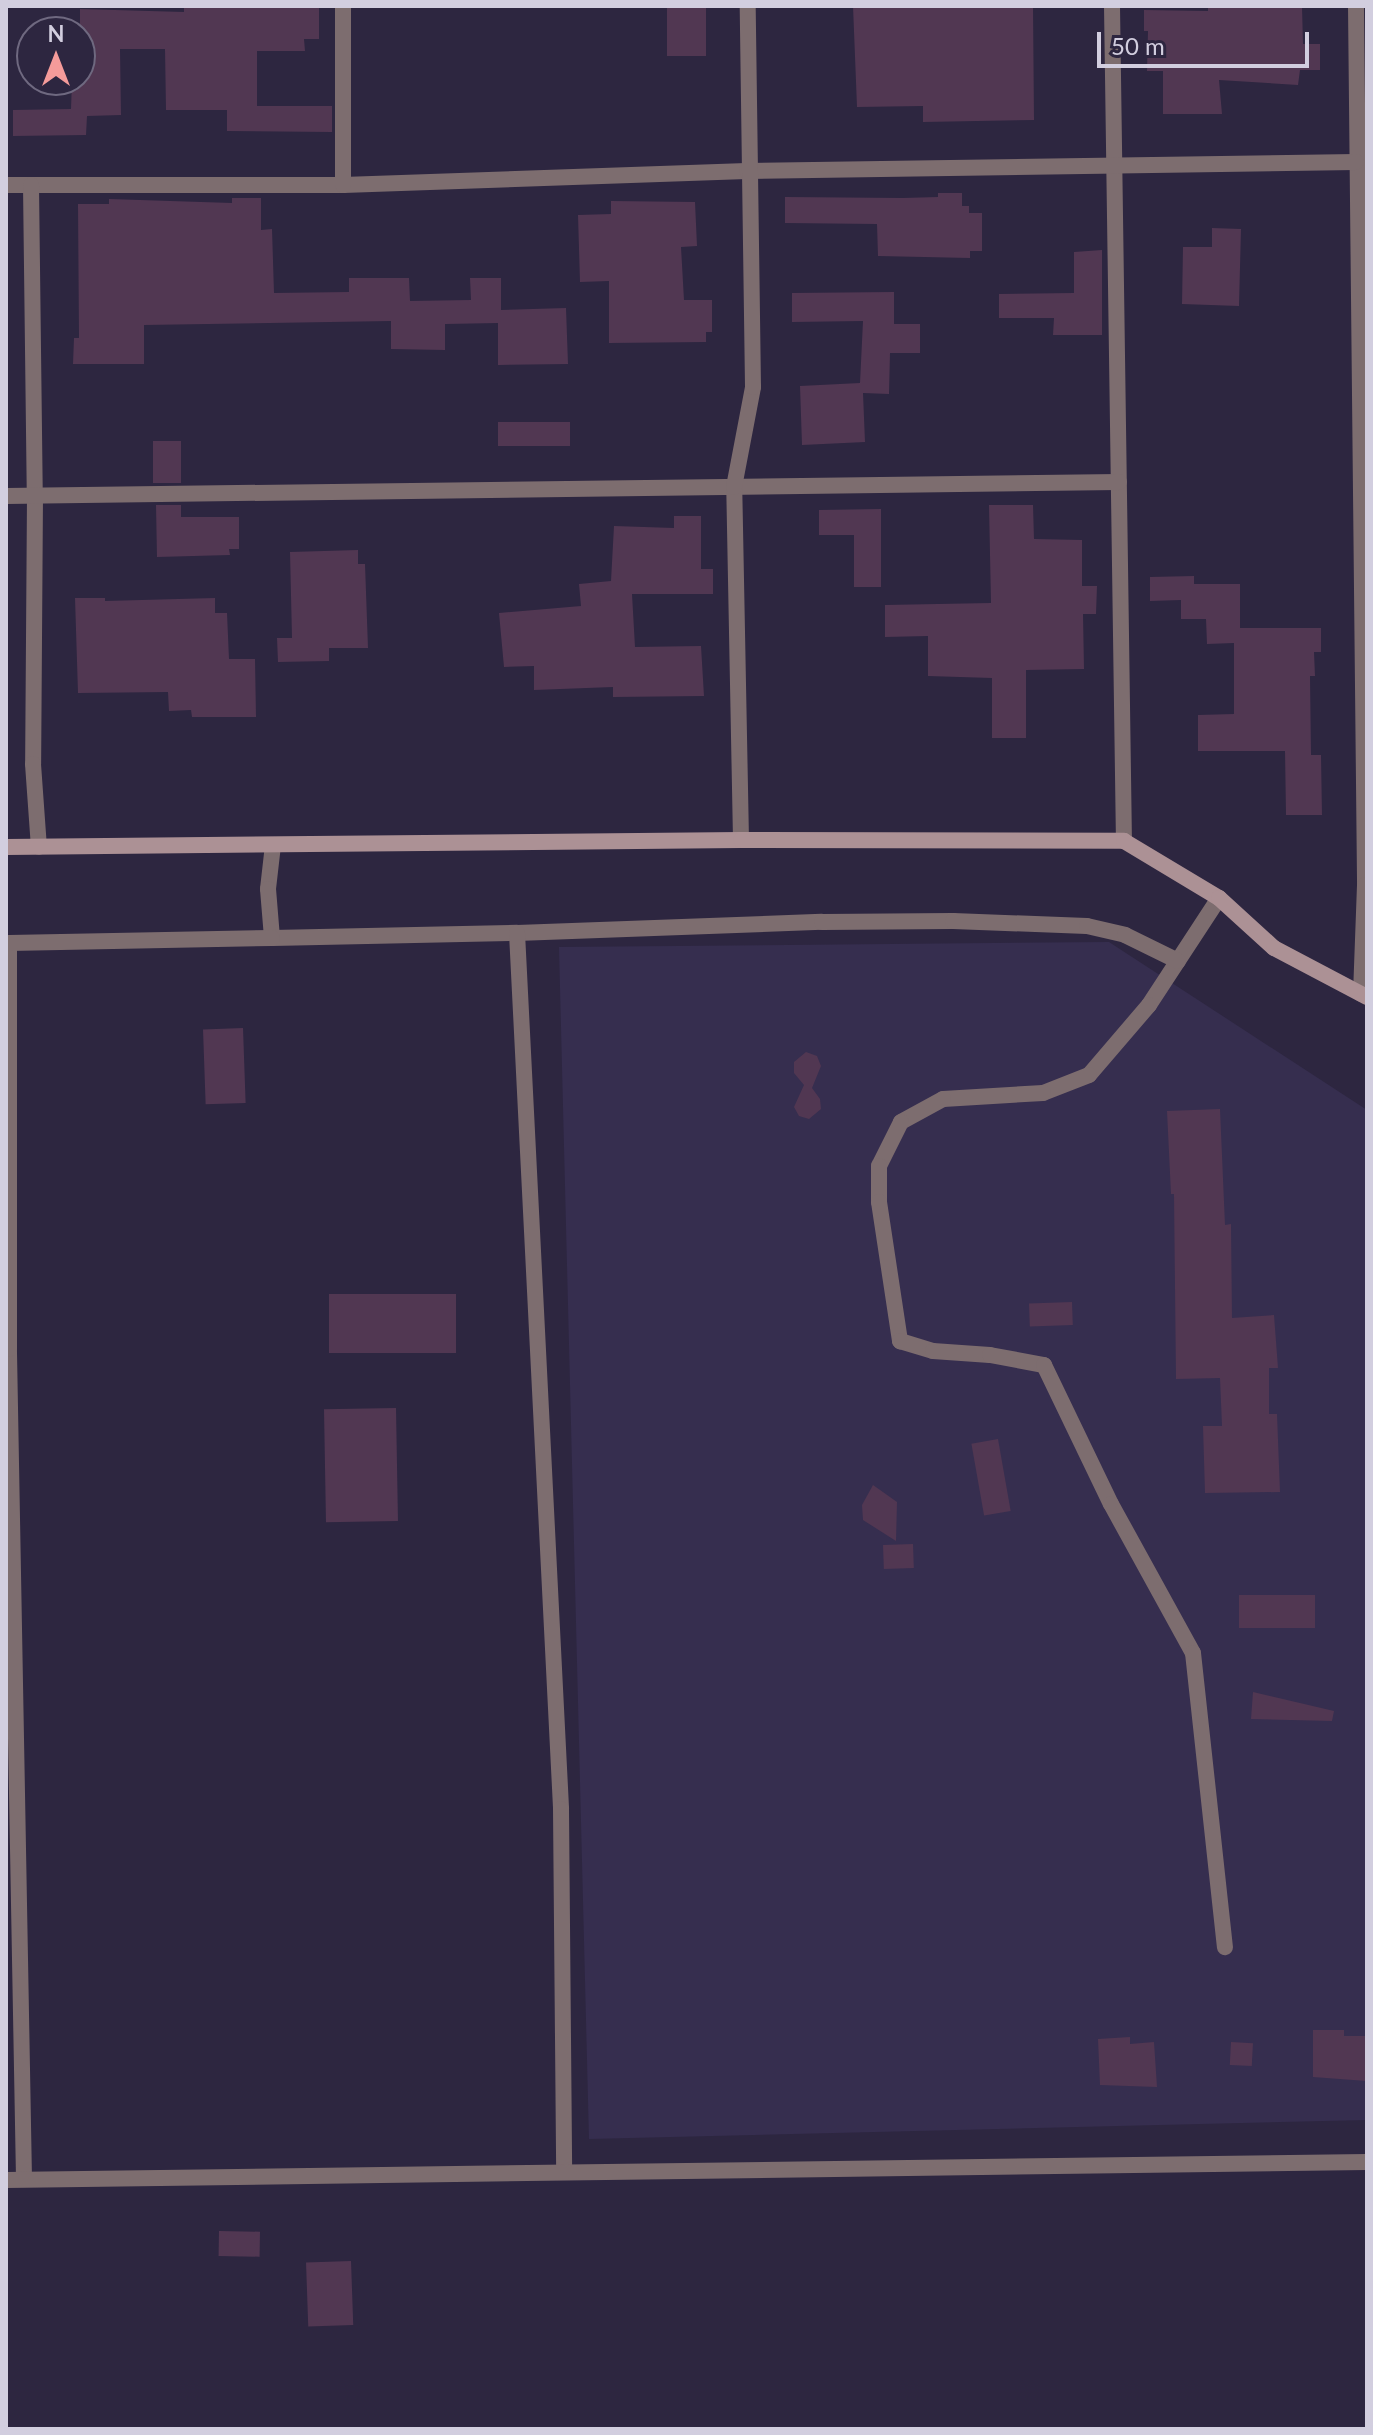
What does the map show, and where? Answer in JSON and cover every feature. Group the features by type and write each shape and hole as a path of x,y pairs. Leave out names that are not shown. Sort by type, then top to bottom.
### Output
{"street":[{"path":"343,6 343,185"},
{"path":"741,840 734,487 753,387 747,171 748,6"},
{"path":"1112,6 1124,841"},
{"path":"6,847 741,840 1124,841 1219,898 1274,948 1364,995 1356,6"},
{"path":"6,185 343,185 747,171 1356,162"},
{"path":"31,185 35,496 33,764 39,847"},
{"path":"6,496 1119,482"},
{"path":"272,931 268,889 273,845"},
{"path":"1219,898 1149,1005 1089,1075 1043,1093 943,1099 901,1122 879,1166 879,1202 900,1341 933,1351 990,1355 1044,1365 1111,1504 1193,1653 1225,1947"},
{"path":"24,2179 9,1349 8,942 272,931 517,933 881,922 1087,926 1125,935 1178,961"},
{"path":"517,933 561,1809 564,2170"},
{"path":"6,2180 564,2170 1367,2162"}],"shaded area":[{"path":"1109,942 1367,1110 1367,2120 589,2139 559,947"}],"building":[{"path":"667,6 706,6 706,56 667,56"},
{"path":"853,6 1033,6 1034,120 923,122 923,106 857,107"},
{"path":"1208,6 1302,6 1303,44 1320,44 1320,70 1300,70 1298,85 1219,80 1222,114 1163,114 1163,71 1147,71 1148,31 1144,31 1144,10 1208,11"},
{"path":"184,7 319,7 319,39 304,39 305,51 257,51 257,106 332,106 332,132 227,131 227,110 166,110 165,49 120,49 121,115 87,116 86,135 13,136 13,110 71,109 71,96 96,96 96,16 80,16 80,9 184,12"},
{"path":"938,193 962,193 962,206 969,206 969,213 982,213 982,251 970,251 970,258 878,256 877,224 785,223 785,197 903,198 938,197"},
{"path":"232,198 261,198 261,230 272,229 274,293 349,292 349,278 409,278 410,301 471,300 470,278 501,278 501,310 566,308 568,364 498,365 498,323 445,324 445,350 391,349 391,321 144,325 144,364 73,364 74,338 79,338 78,204 109,204 109,199 232,203"},
{"path":"611,201 695,202 697,246 681,247 684,300 712,300 712,332 706,332 706,342 609,343 609,281 580,282 578,215 611,214"},
{"path":"1212,228 1241,229 1239,306 1182,304 1183,247 1212,247"},
{"path":"1102,250 1102,335 1053,335 1054,318 999,318 999,294 1074,293 1074,252"},
{"path":"894,292 894,324 920,324 920,353 890,353 889,394 863,393 865,442 802,445 800,386 860,383 863,321 792,322 792,293"},
{"path":"498,422 570,422 570,446 498,446"},
{"path":"153,441 181,441 181,483 153,483"},
{"path":"156,505 181,505 181,517 239,517 239,549 229,549 230,555 157,557"},
{"path":"989,505 1033,505 1034,539 1082,540 1082,586 1097,586 1096,614 1083,614 1084,669 1026,670 1026,738 992,738 992,678 928,676 928,636 885,637 885,605 991,603"},
{"path":"881,509 881,587 854,587 854,535 819,535 819,510"},
{"path":"674,516 701,516 701,569 713,569 713,594 632,594 635,647 701,646 704,696 613,697 613,687 534,690 534,666 504,667 499,613 581,606 579,584 611,581 614,526 674,528"},
{"path":"358,550 358,564 365,564 368,648 329,648 329,661 278,662 277,638 292,638 290,552"},
{"path":"1194,576 1194,584 1240,584 1240,628 1321,628 1321,652 1314,652 1315,676 1310,676 1311,755 1321,755 1322,815 1286,815 1285,751 1198,751 1198,715 1234,714 1234,643 1207,644 1206,619 1181,619 1181,600 1150,601 1150,577"},
{"path":"75,598 105,598 105,601 215,598 215,613 227,613 229,659 255,659 256,717 192,717 191,710 169,711 168,692 78,693"},
{"path":"243,1028 246,1103 206,1104 203,1029"},
{"path":"806,1052 817,1056 821,1066 812,1088 820,1099 821,1109 809,1119 799,1116 794,1107 804,1085 794,1073 794,1062"},
{"path":"1220,1109 1225,1225 1231,1224 1232,1318 1274,1315 1278,1368 1269,1368 1269,1414 1277,1414 1280,1492 1205,1493 1203,1426 1222,1426 1220,1378 1176,1379 1174,1194 1171,1194 1167,1111"},
{"path":"329,1294 456,1294 456,1353 329,1353"},
{"path":"1072,1302 1073,1325 1030,1326 1029,1304"},
{"path":"396,1408 398,1521 326,1522 324,1409"},
{"path":"998,1439 1011,1511 984,1516 971,1444"},
{"path":"873,1485 897,1502 896,1541 863,1520 862,1505"},
{"path":"913,1544 914,1568 884,1569 883,1545"},
{"path":"1239,1595 1315,1595 1315,1628 1239,1628"},
{"path":"1253,1692 1334,1711 1332,1721 1251,1719"},
{"path":"1313,2030 1344,2030 1344,2036 1367,2036 1367,2081 1313,2077"},
{"path":"1130,2037 1130,2044 1154,2042 1157,2087 1100,2085 1098,2039"},
{"path":"1231,2042 1253,2043 1252,2066 1230,2065"},
{"path":"219,2231 260,2232 260,2257 219,2256"},
{"path":"351,2261 353,2325 308,2327 306,2263"}]}
